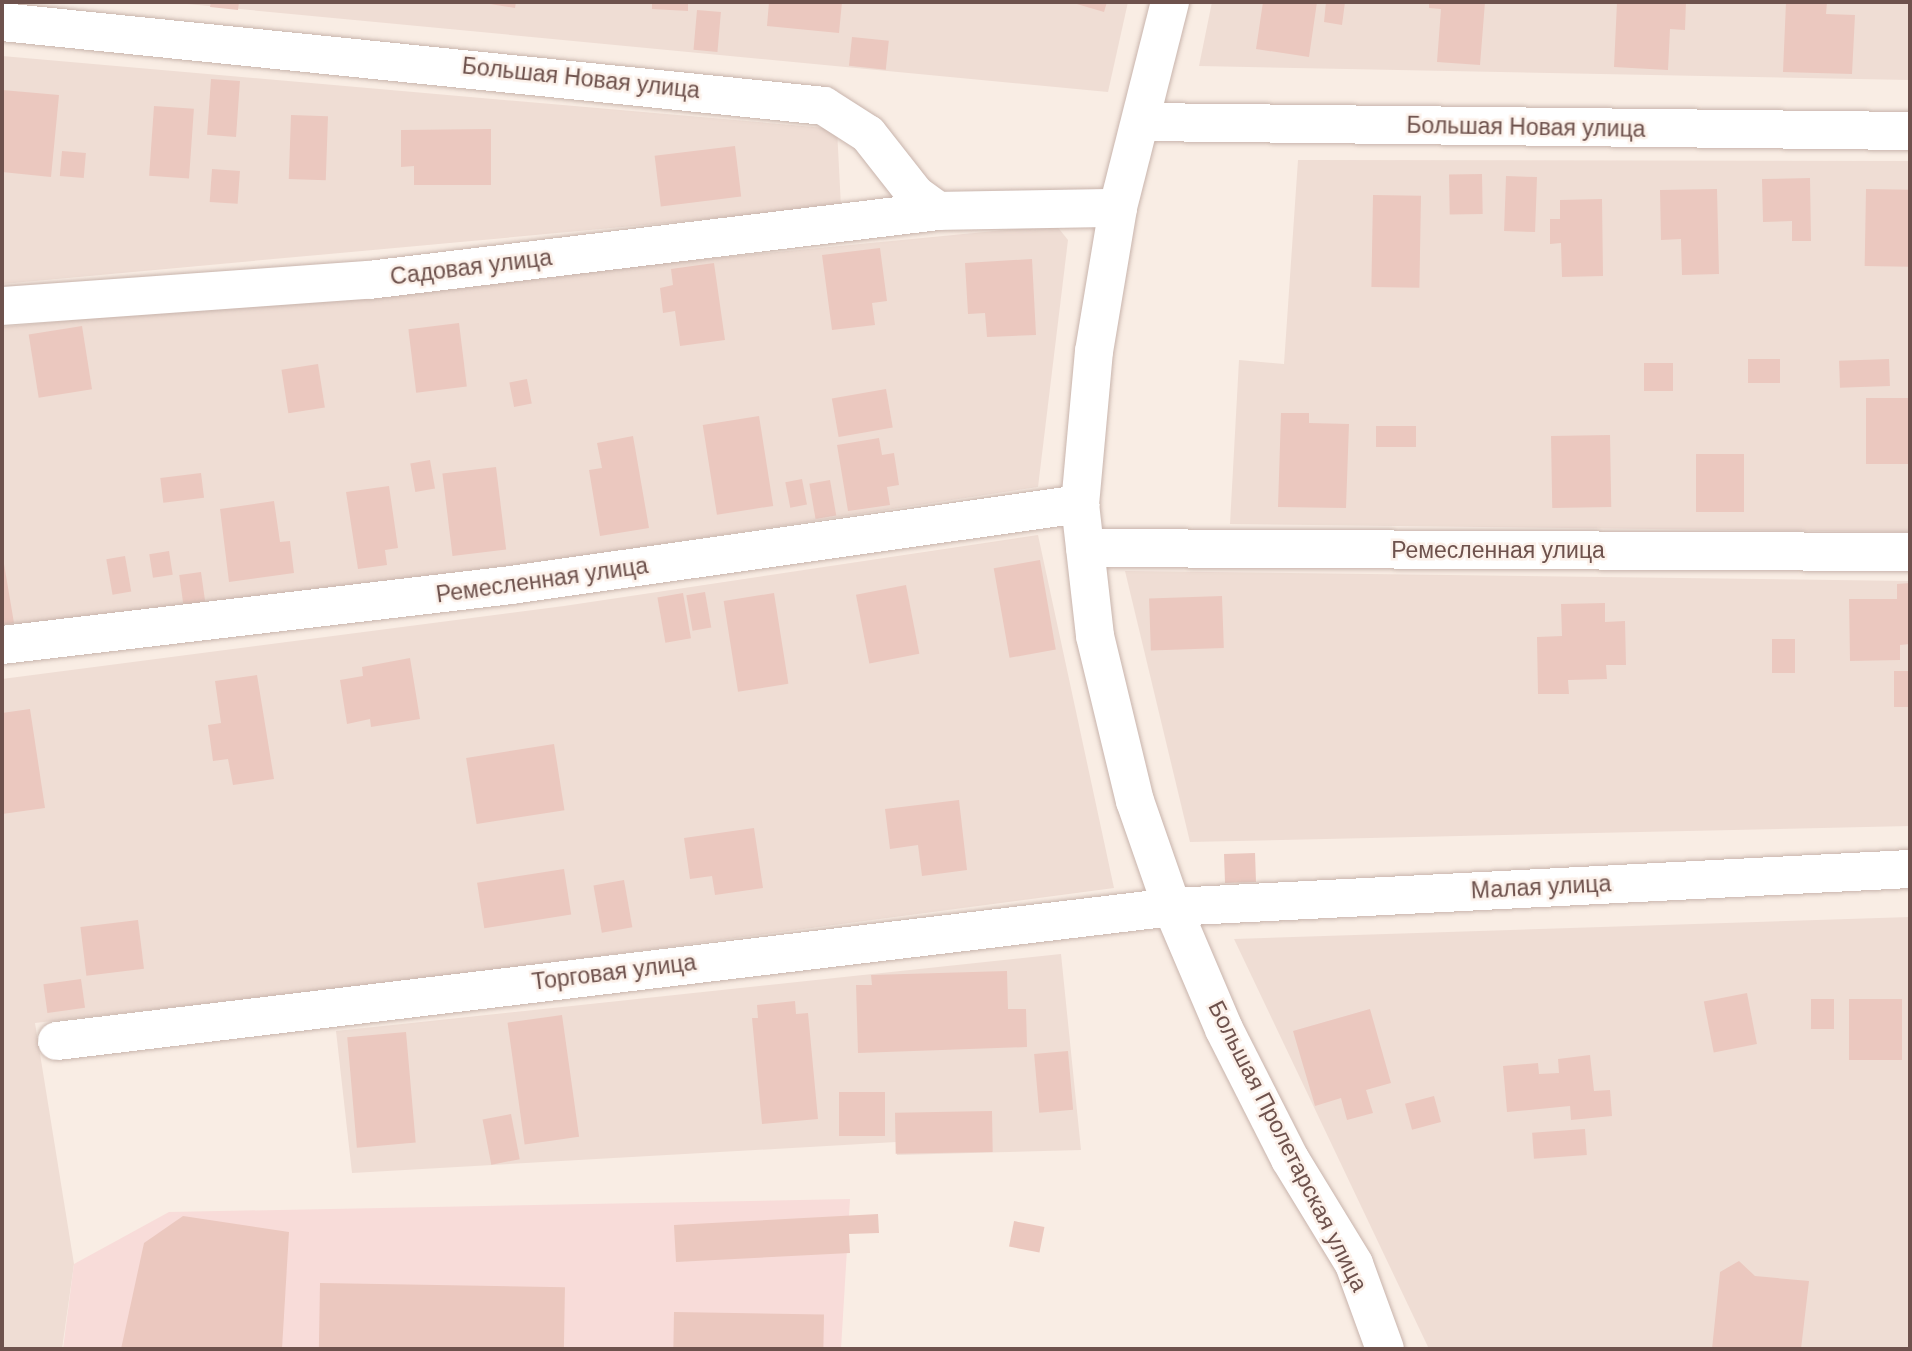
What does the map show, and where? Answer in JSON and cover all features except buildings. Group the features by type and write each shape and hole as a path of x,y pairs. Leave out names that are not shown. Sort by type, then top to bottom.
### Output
{"street":[{"name":"Большая Пролетарская улица","path":"1170,2 1118,208 1094,351 1080,504 1095,636 1114,719 1172,907 1224,1029 1284,1147 1354,1264 1385,1349"},
{"name":"Большая Новая улица","path":"2,22 824,106 868,134 915,194 939,211"},
{"name":"Большая Новая улица","path":"1141,122 1910,131"},
{"path":"939,211 1118,208"},
{"name":"Садовая улица","path":"2,306 369,280 939,211"},
{"name":"Ремесленная улица","path":"2,645 512,585 1080,504"},
{"name":"Ремесленная улица","path":"1085,548 1910,552"},
{"name":"Малая улица","path":"1172,907 1910,869"},
{"name":"Торговая улица","path":"57,1041 1172,907"}],"shaded area":[{"path":"166,2 1128,2 1108,92"},
{"path":"1212,2 1910,2 1910,80 1199,66"},
{"path":"2,56 837,129 841,207 2,284"},
{"path":"1298,160 1910,161 1910,532 1230,524 1239,360 1284,364"},
{"path":"1056,225 1068,240 1038,487 588,555 2,632 2,327"},
{"path":"1038,535 1114,888 448,976 35,1023 74,1264 62,1349 2,1349 2,679 564,606"},
{"path":"1125,571 1910,581 1910,826 1190,842"},
{"path":"1910,917 1910,1349 1429,1349 1234,939"},
{"path":"1061,954 1081,1150 897,1155 896,1142 352,1173 336,1031"},
{"path":"850,1199 841,1349 63,1349 74,1264 169,1212"}]}
